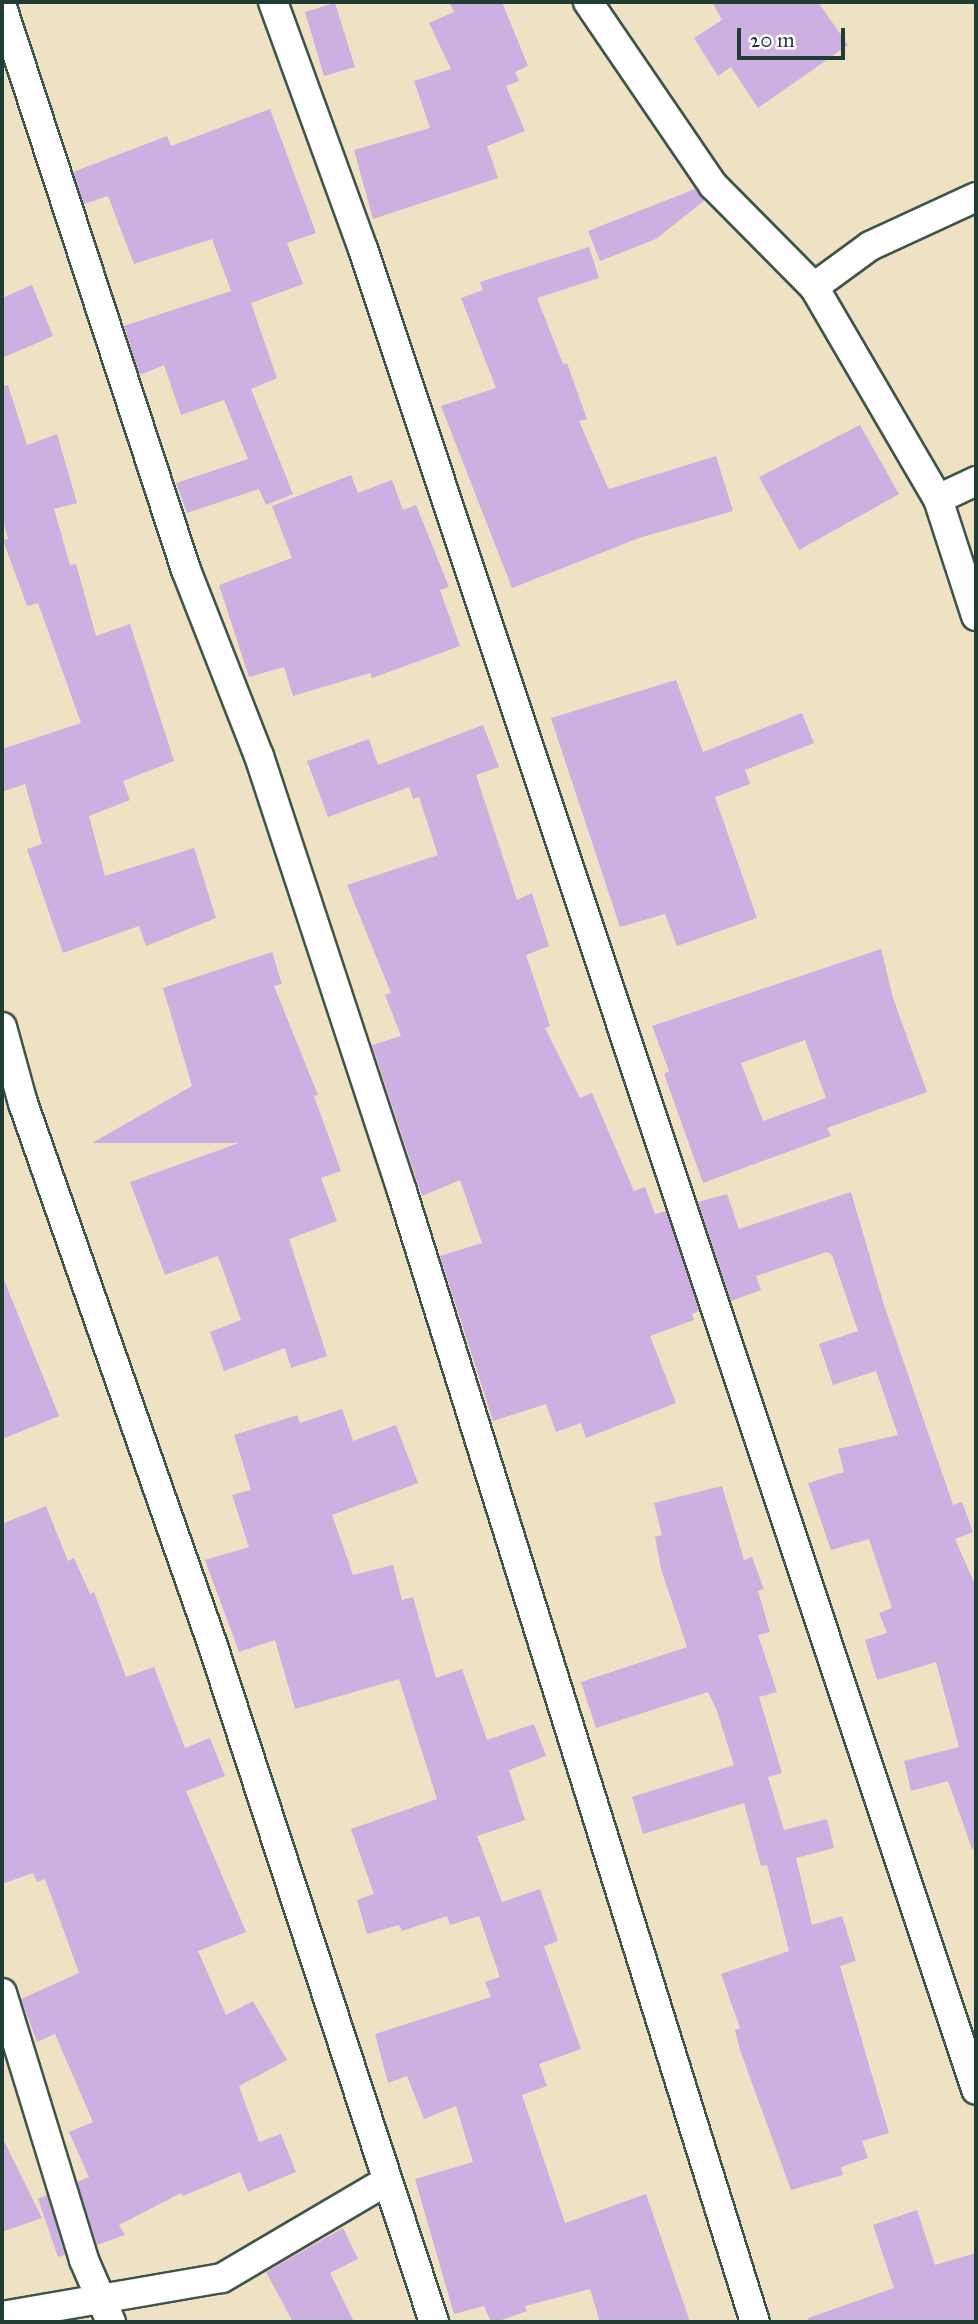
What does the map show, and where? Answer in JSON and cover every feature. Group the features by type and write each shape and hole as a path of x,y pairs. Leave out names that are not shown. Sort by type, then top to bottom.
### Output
{"street":[{"path":"273,2 368,262 976,2090"},
{"path":"588,2 713,185 814,287 938,499 976,616"},
{"path":"2,7 10,54 186,570 259,756 402,1191 755,2322"},
{"path":"814,287 870,246 976,197"},
{"path":"938,499 976,481"},
{"path":"2,1027 27,1116 213,1646 434,2322"},
{"path":"2,1993 99,2297 111,2322"},
{"path":"2,2316 99,2297 222,2278 387,2181"}],"building":[{"path":"449,2 502,2 528,66 515,72 519,81 506,86 525,131 487,146 498,178 373,219 354,150 430,128 414,81 451,69 429,23 454,12"},
{"path":"712,2 818,2 848,45 758,108 731,67 718,76 694,38 722,20"},
{"path":"335,3 355,67 324,76 305,12"},
{"path":"270,109 316,233 287,243 303,284 251,303 277,378 251,389 293,494 266,505 259,489 187,513 176,483 248,459 224,400 181,415 164,365 140,375 124,326 231,291 212,239 134,264 108,196 84,204 73,172 167,136 171,146"},
{"path":"695,189 705,200 656,239 600,261 588,231"},
{"path":"589,247 599,278 537,298 563,364 567,363 587,419 579,421 607,486 609,489 716,456 733,511 639,538 512,588 441,406 496,388 461,298 483,290 480,282"},
{"path":"32,285 53,336 2,358 2,298"},
{"path":"8,385 27,445 57,434 77,503 54,509 70,565 76,564 96,636 130,624 174,761 123,781 130,800 89,816 105,876 194,848 216,918 146,946 139,926 63,953 27,849 42,844 25,784 2,792 2,749 81,723 38,603 27,606 3,540 8,539 2,514 2,386"},
{"path":"860,425 899,494 799,550 759,477"},
{"path":"351,475 358,493 392,480 403,510 416,505 449,587 440,590 460,646 372,678 370,673 293,696 284,667 249,677 219,585 292,558 272,506"},
{"path":"676,680 703,752 802,713 814,743 745,770 750,784 715,797 757,918 677,946 665,914 620,927 551,718"},
{"path":"483,725 499,767 476,775 517,900 532,893 549,946 526,955 550,1026 545,1028 580,1098 592,1093 634,1191 645,1187 655,1214 666,1211 699,1311 692,1314 694,1320 650,1336 676,1403 586,1438 581,1423 556,1432 546,1404 493,1421 440,1256 482,1243 460,1180 422,1196 372,1045 401,1036 385,995 391,993 347,885 438,855 419,797 413,799 409,787 328,817 307,761 369,739 378,765"},
{"path":"881,949 893,998 927,1092 827,1128 831,1136 703,1183 664,1074 669,1071 652,1026","holes":["805,1040 826,1098 763,1121 741,1063"]},
{"path":"272,952 282,984 274,986 318,1095 314,1096 341,1171 321,1178 337,1221 289,1239 327,1356 291,1368 285,1348 224,1371 210,1332 241,1320 218,1256 165,1275 130,1182 239,1143 92,1143 192,1086 163,988"},
{"path":"851,1192 884,1305 953,1505 962,1502 973,1532 955,1539 976,1587 976,1848 972,1849 948,1781 911,1791 904,1761 959,1747 936,1662 877,1680 865,1640 887,1633 879,1613 892,1608 869,1539 831,1550 808,1483 844,1472 838,1449 898,1435 876,1371 833,1385 819,1344 858,1331 832,1255 827,1252 756,1276 761,1290 731,1301 698,1202 727,1194 739,1229"},
{"path":"2,1275 59,1416 2,1439"},
{"path":"342,1409 353,1441 396,1425 418,1483 332,1515 353,1575 393,1565 402,1600 413,1597 436,1678 462,1669 487,1740 534,1724 546,1756 509,1770 525,1820 477,1836 502,1902 540,1889 558,1941 544,1946 581,2049 539,2064 547,2086 522,2095 565,2223 646,2194 690,2322 600,2322 590,2289 525,2306 527,2311 496,2322 491,2322 484,2306 454,2314 415,2179 473,2162 456,2106 424,2119 407,2076 388,2083 375,2034 491,1997 485,1982 500,1977 479,1916 450,1925 447,1916 402,1931 399,1925 367,1934 357,1900 374,1894 351,1829 437,1799 399,1679 295,1709 275,1640 239,1652 205,1560 249,1547 232,1495 251,1490 234,1435 297,1415 300,1423"},
{"path":"722,1486 744,1560 752,1557 764,1589 758,1591 770,1632 758,1635 777,1692 759,1697 782,1773 768,1777 784,1830 827,1819 834,1848 796,1858 812,1925 842,1916 856,1961 840,1966 889,2133 862,2141 868,2158 841,2167 843,2175 791,2190 740,2050 735,2030 740,2028 721,1974 789,1951 767,1865 761,1866 744,1803 643,1834 632,1797 734,1765 717,1711 708,1692 596,1728 581,1682 687,1647 661,1569 655,1537 662,1535 654,1503"},
{"path":"46,1506 68,1561 74,1558 90,1594 94,1592 126,1677 154,1667 185,1748 210,1738 225,1776 186,1791 246,1932 198,1951 226,2015 253,2001 287,2060 239,2086 259,2142 281,2134 296,2172 248,2192 240,2172 183,2196 181,2193 119,2225 125,2235 97,2245 77,2182 89,2177 69,2132 93,2122 55,2034 37,2042 21,1999 79,1973 45,1879 37,1882 33,1873 2,1884 2,1524"},
{"path":"2,2137 42,2218 2,2232"},
{"path":"47,2195 65,2255 58,2257 38,2199"},
{"path":"917,2210 935,2265 976,2253 976,2322 809,2322 808,2318 894,2288 873,2225"},
{"path":"343,2228 358,2259 330,2273 354,2322 293,2322 266,2272"}]}
